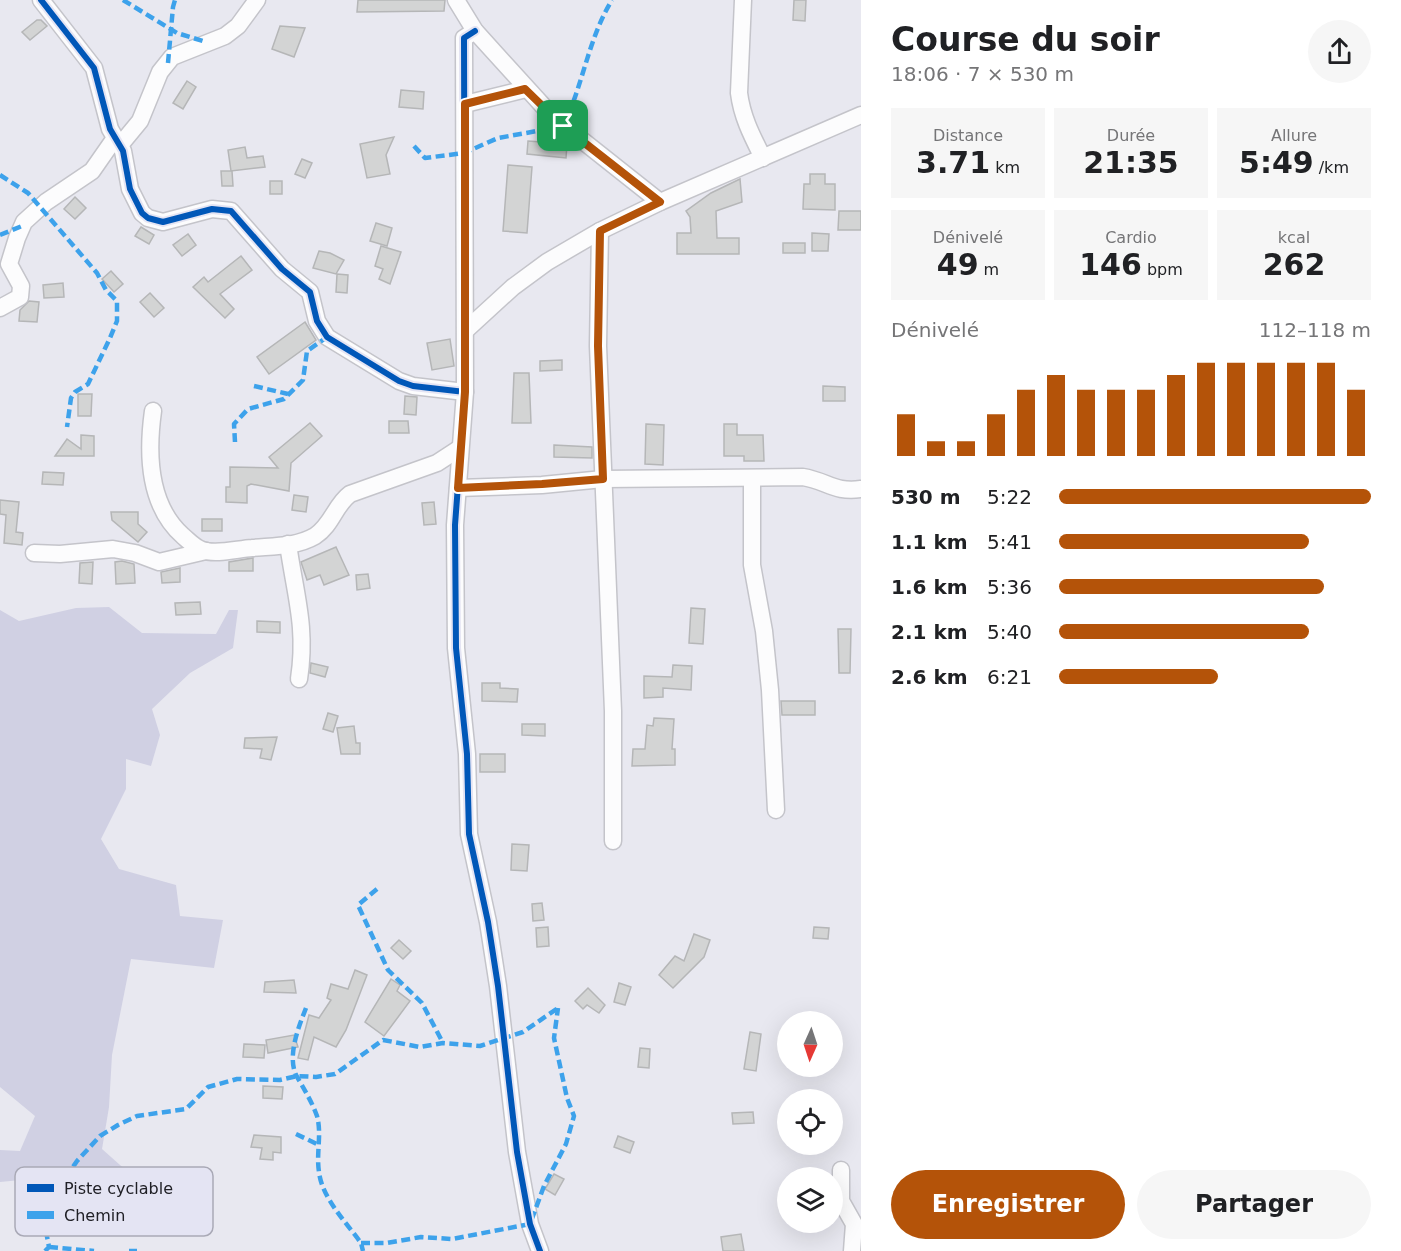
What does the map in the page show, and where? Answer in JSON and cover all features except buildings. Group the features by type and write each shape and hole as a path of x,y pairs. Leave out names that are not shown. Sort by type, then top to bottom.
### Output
{"street":[{"path":"41,0 94,68 108,123 118,141 130,189 136,203 148,218 163,222 212,209 231,212 282,269 310,292 317,321 322,331 333,341 399,381 413,386 465,392"},
{"path":"0,308 17,301 20,297 21,286 9,264 24,222 46,202 92,171 118,141 140,121 160,72 172,57 225,36 238,26 257,0"},
{"path":"456,0 475,31 525,89 563,126 660,202"},
{"path":"743,0 740,107 763,158"},
{"path":"475,31 464,38 465,392 460,448 454,610 467,754 469,834 488,922 518,1152 530,1224 540,1251"},
{"path":"465,104 525,89"},
{"path":"466,330 513,288 547,262 600,231 660,202 861,115"},
{"path":"600,231 598,346 613,711 613,841"},
{"path":"153,411 150,458 157,497 180,533 195,547 206,551"},
{"path":"34,553 60,554 113,549 135,553 159,562 206,551 304,541 318,534 329,524 342,501 350,494 437,463 460,448"},
{"path":"458,488 553,484 603,479 803,477 819,480 838,491 861,489"},
{"path":"752,479 752,565 764,631 770,690 776,810"},
{"path":"288,544 302,615 299,679"},
{"path":"843,1204 855,1224 852,1251"}],"shaded area":[{"path":"109,607 142,633 216,634 229,610 238,610 233,648 190,673 152,709 160,735 151,766 126,759 126,789 101,839 119,869 176,885 180,916 223,920 214,968 131,959 112,1055 109,1107 102,1149 122,1167 15,1167 15,1181 0,1182 0,1150 20,1151 35,1116 0,1087 0,610 19,621 76,608"}],"marked path":[{"path":"123,0 177,33 206,42"},
{"path":"168,63 175,0"},
{"path":"563,126 576,95 591,46 612,0"},
{"path":"414,146 425,158 464,153 498,138 551,126 554,118"},
{"path":"0,175 28,193 97,273 106,290 117,301 117,321 88,384 75,392 71,398 67,427"},
{"path":"0,235 22,226"},
{"path":"235,442 234,424 248,409 284,399 303,380 307,351 327,337"},
{"path":"254,386 288,394"},
{"path":"377,889 358,905 388,970 422,1003 443,1043"},
{"path":"306,1008 293,1050 294,1067 317,1116 318,1165 321,1182 330,1200 361,1243 363,1251"},
{"path":"361,1243 387,1243 421,1237 452,1239 530,1224 544,1186 566,1144 574,1116 567,1098 554,1038 558,1008"},
{"path":"73,1167 100,1136 118,1125 137,1116 186,1109 208,1087 237,1079 280,1080 297,1076 316,1077 335,1074 383,1040 420,1047 443,1043 480,1046 523,1032 558,1008"},
{"path":"296,1134 319,1145"},
{"path":"45,1251 49,1247 47,1236"},
{"path":"49,1247 94,1251"},
{"path":"129,1251 137,1251"}],"cycle path":[{"path":"41,0 94,68 110,129 123,151 130,189 142,213 148,218 163,222 212,209 231,211 282,269 310,292 317,321 327,337 399,381 413,386 465,392"},
{"path":"475,31 464,38 465,392 455,525 456,648 467,754 469,834 488,922 498,986 517,1152 530,1224 540,1251"}],"route":[{"path":"525,89 563,126 633,178 660,202 600,231 598,346 603,479 458,488 465,392 465,104 525,89"}]}
